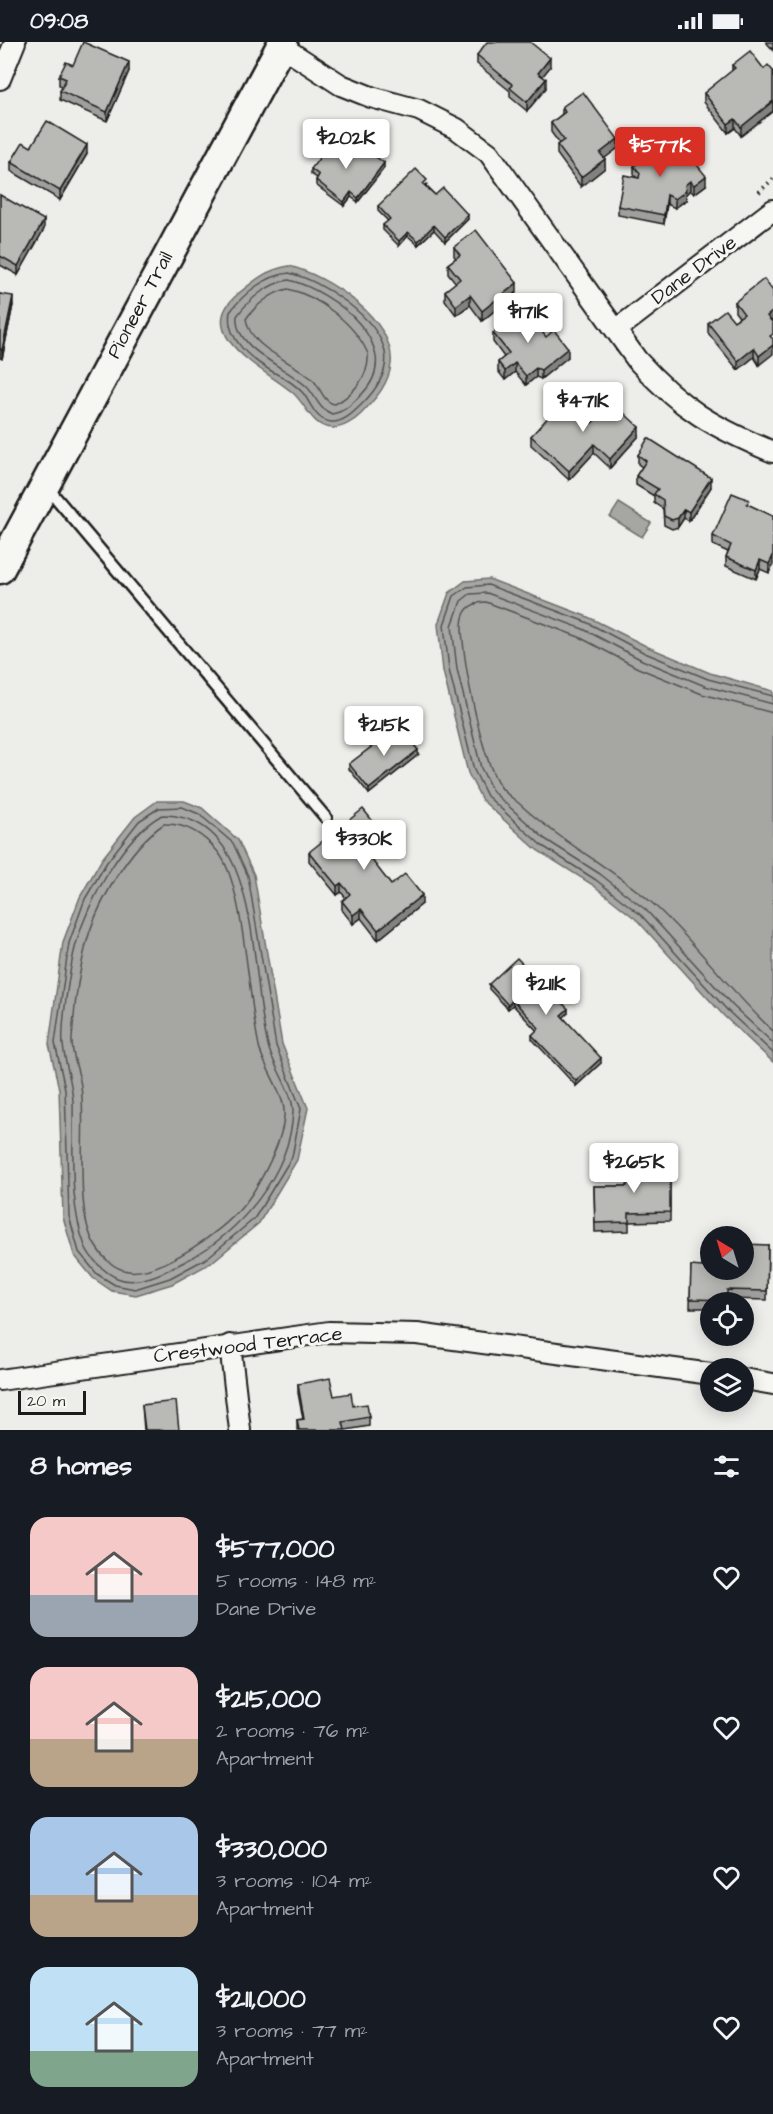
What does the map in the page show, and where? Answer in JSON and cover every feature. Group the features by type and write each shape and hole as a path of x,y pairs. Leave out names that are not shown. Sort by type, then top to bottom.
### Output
{"main road":[{"name":"Pioneer Trail","path":"0,569 44,483 282,44"}],"street":[{"path":"0,79 15,42"},
{"path":"282,44 341,85 371,97 419,110 457,129 489,153 638,360 680,403 706,421 773,452"},
{"name":"Dane Drive","path":"616,330 773,210"},
{"name":"Crestwood Terrace","path":"0,1380 329,1332 417,1334 700,1373"},
{"path":"230,1345 240,1430"},
{"path":"754,1381 773,1384"}],"lane":[{"path":"44,483 327,818"}],"path":[{"path":"751,200 773,179"}],"water":[{"path":"289,266 322,279 356,302 383,331 390,348 390,372 376,398 361,414 340,427 326,427 315,420 293,393 238,351 227,338 222,324 225,309 238,294 262,276"},
{"path":"619,503 651,523 642,537 610,517"},
{"path":"489,579 588,617 648,647 710,673 773,691 773,1062 724,1016 637,920 593,885 537,850 482,800 468,773 443,671 438,624 449,593 465,581"},
{"path":"157,801 184,801 202,808 238,840 254,875 282,1044 308,1108 297,1160 259,1223 211,1263 172,1284 136,1295 112,1291 93,1278 74,1255 63,1217 59,1089 49,1044 63,942 80,897 102,859 135,817"}],"building":[{"path":"83,42 129,62 107,112 60,91 66,79 59,76 66,62 73,65"},
{"path":"487,42 530,42 550,58 538,73 546,79 527,102 510,88 513,85 477,55"},
{"path":"750,51 764,69 768,65 773,71 773,101 741,127 735,119 728,124 704,93 735,68 732,65"},
{"path":"583,92 618,139 600,153 605,159 581,177 557,145 564,140 551,123 565,112 562,107"},
{"path":"47,121 87,145 60,191 11,162 23,142 31,147"},
{"path":"673,135 706,176 694,185 690,181 685,185 686,191 675,199 667,195 664,215 618,206 624,175 639,178 640,173 634,166"},
{"path":"331,142 348,155 357,143 384,163 358,198 351,192 344,202 316,180 319,175 311,169"},
{"path":"416,169 427,180 423,184 435,195 443,188 468,215 445,237 434,225 418,241 408,232 399,241 383,225 390,219 378,206"},
{"path":"0,195 44,220 18,266 0,256"},
{"path":"476,230 517,283 482,311 470,295 456,306 445,291 460,279 448,264 460,255 454,247"},
{"path":"764,279 773,291 773,311 767,316 773,323 773,334 770,336 773,339 773,345 759,356 754,348 738,361 708,323 725,310 734,321 744,314 735,302"},
{"path":"0,294 13,296 2,350 0,349"},
{"path":"524,308 546,337 554,330 568,348 541,370 536,368 526,376 515,363 505,371 498,362 509,353 493,333"},
{"path":"565,399 592,423 612,402 639,427 610,459 594,444 569,471 531,436"},
{"path":"648,438 711,478 689,512 684,509 678,518 672,520 664,516 663,500 654,494 658,489 636,476 646,461 638,455"},
{"path":"732,493 749,500 747,504 773,516 773,556 769,564 760,560 756,570 726,557 731,545 713,536"},
{"path":"399,726 418,750 369,789 349,764"},
{"path":"363,809 387,839 370,853 371,859 391,885 405,874 422,895 378,930 361,909 353,915 342,901 350,894 341,883 337,886 309,852"},
{"path":"517,958 534,976 545,967 560,984 552,992 568,1009 561,1015 601,1058 576,1081 532,1035 539,1028 513,1000 508,1005 489,984"},
{"path":"648,1158 649,1170 670,1170 670,1212 629,1213 629,1222 595,1223 594,1186 627,1186 626,1159"},
{"path":"754,1244 768,1245 767,1291 700,1292 700,1299 690,1299 691,1266 700,1267 700,1280 754,1280"},
{"path":"330,1378 334,1396 351,1393 353,1406 367,1404 369,1417 343,1422 345,1430 299,1430 297,1420 304,1419 298,1384"},
{"path":"176,1401 179,1430 145,1430 142,1405"}]}
